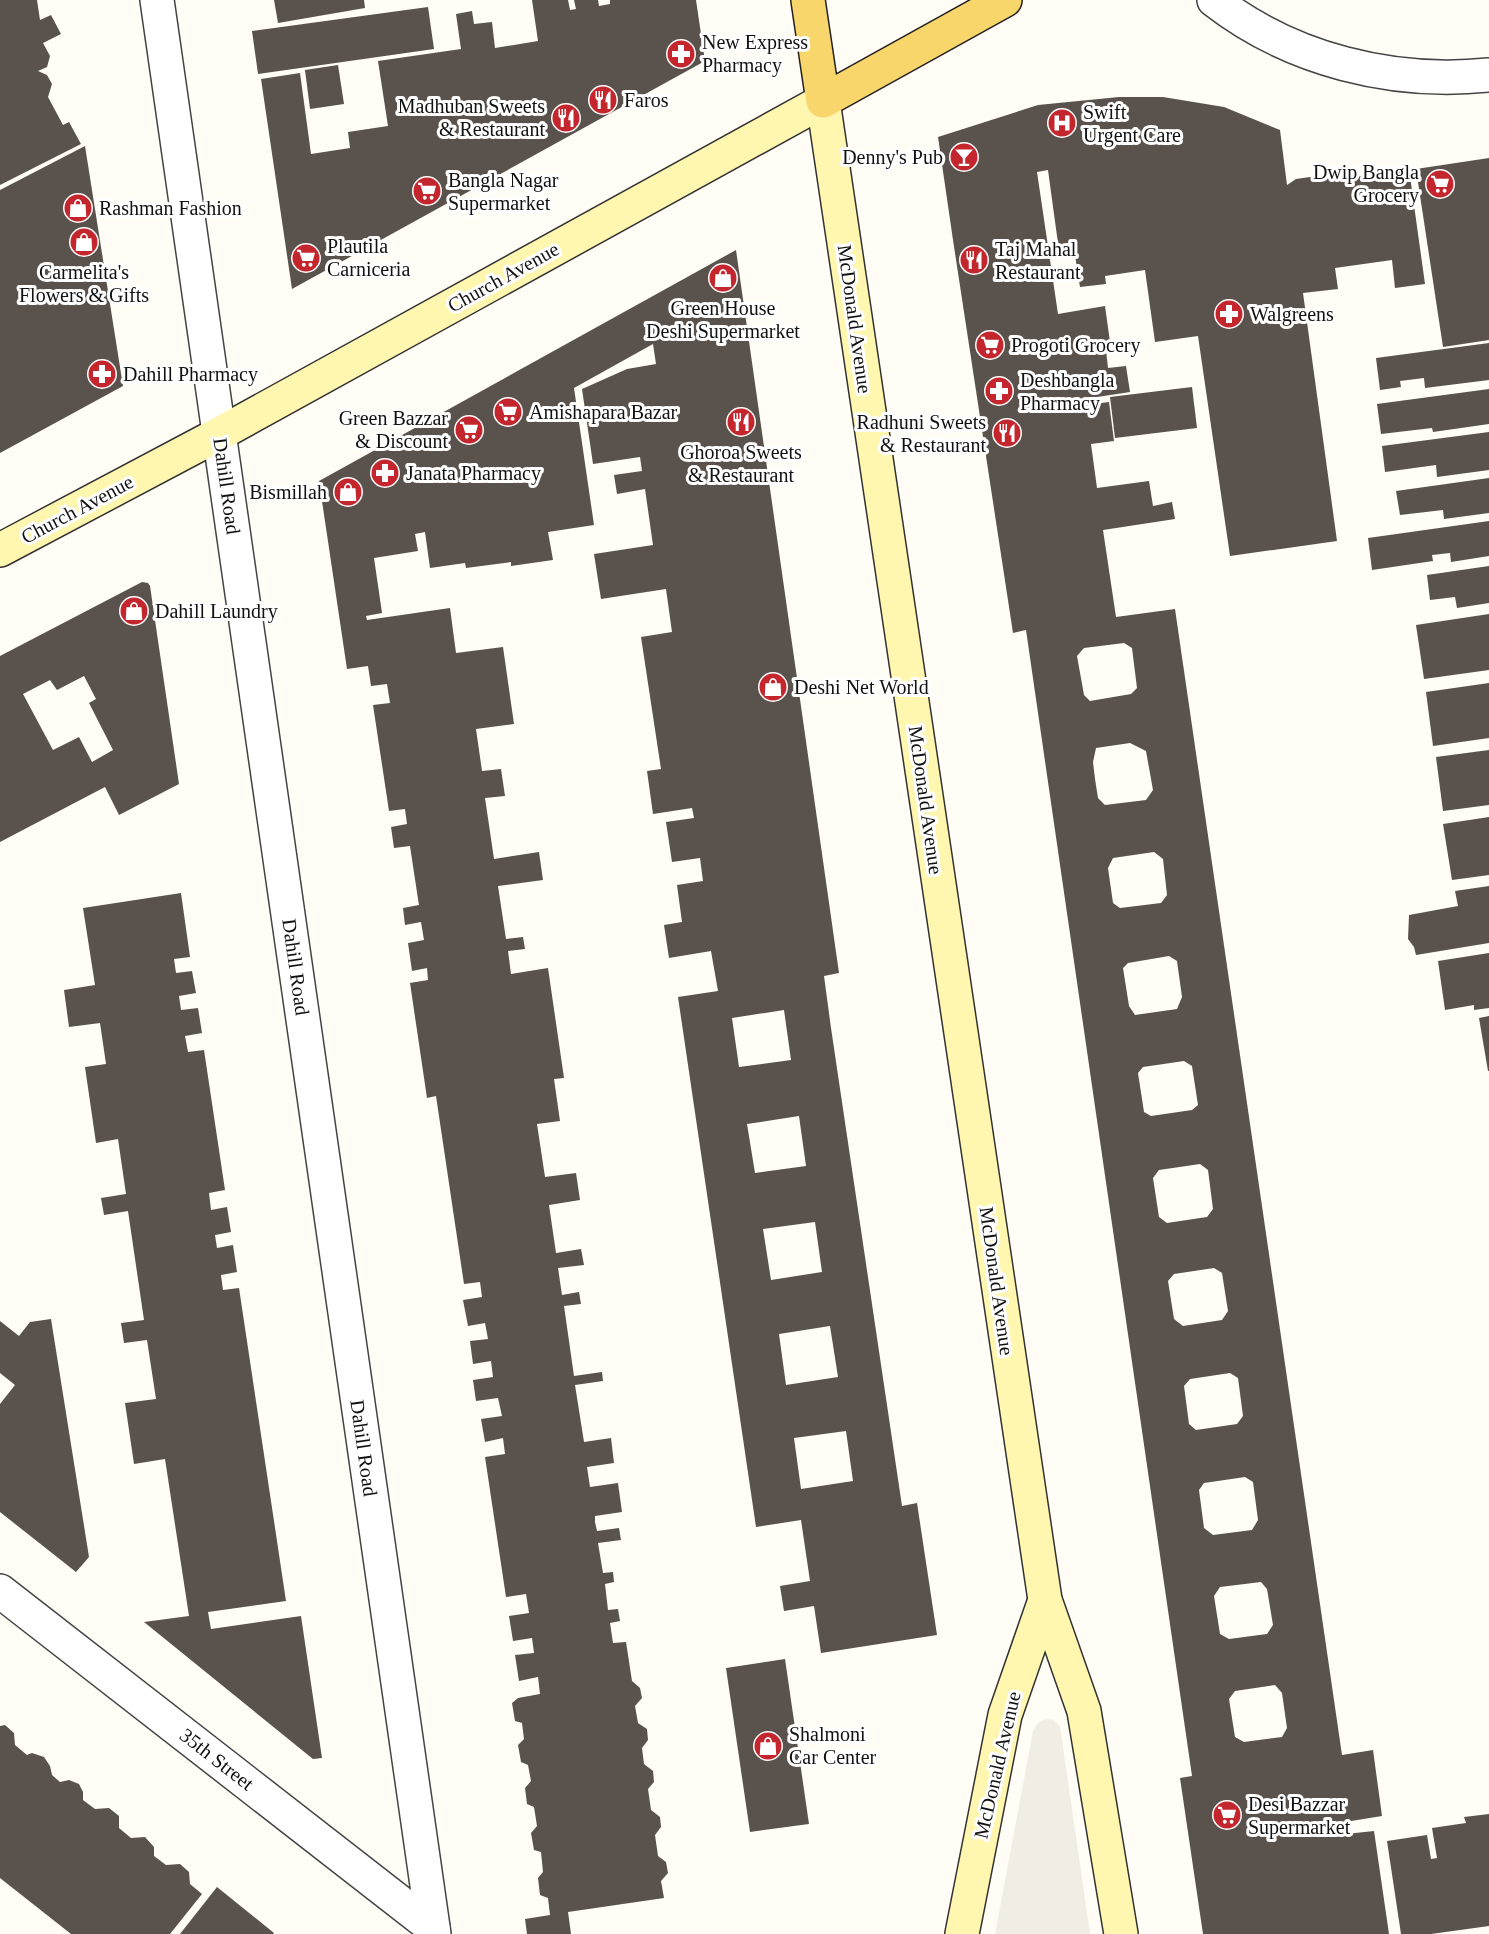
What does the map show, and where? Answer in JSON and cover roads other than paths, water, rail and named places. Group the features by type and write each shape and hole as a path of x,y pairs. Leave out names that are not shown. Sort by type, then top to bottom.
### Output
{"main road":[{"name":"McDonald Avenue","path":"808,0 1045,1599 1084,1711 1121,1934"},
{"name":"Church Avenue","path":"0,550 219,434 1005,0"},
{"name":"McDonald Avenue","path":"962,1934 1005,1715 1045,1599"}],"street":[{"name":"Dahill Road","path":"157,0 433,1931"},
{"path":"1214,0 1253,25 1303,50 1353,67 1415,76 1489,75"},
{"name":"35th Street","path":"0,1591 433,1931"}],"place":[{"name":"New Express Pharmacy","path":"681,54"},
{"name":"Faros","path":"603,100"},
{"name":"Madhuban Sweets & Restaurant","path":"566,118"},
{"name":"Swift Urgent Care","path":"1062,123"},
{"name":"Denny's Pub","path":"964,157"},
{"name":"Dwip Bangla Grocery","path":"1440,184"},
{"name":"Bangla Nagar Supermarket","path":"427,191"},
{"name":"Rashman Fashion","path":"78,208"},
{"name":"Carmelita's Flowers & Gifts","path":"84,242"},
{"name":"Plautila Carniceria","path":"306,258"},
{"name":"Taj Mahal Restaurant","path":"974,260"},
{"name":"Green House Deshi Supermarket","path":"723,278"},
{"name":"Walgreens","path":"1229,314"},
{"name":"Progoti Grocery","path":"990,345"},
{"name":"Dahill Pharmacy","path":"102,374"},
{"name":"Deshbangla Pharmacy","path":"999,391"},
{"name":"Amishapara Bazar","path":"508,412"},
{"name":"Ghoroa Sweets & Restaurant","path":"741,422"},
{"name":"Green Bazzar & Discount","path":"469,430"},
{"name":"Radhuni Sweets & Restaurant","path":"1007,433"},
{"name":"Janata Pharmacy","path":"385,473"},
{"name":"Bismillah","path":"348,492"},
{"name":"Dahill Laundry","path":"134,611"},
{"name":"Deshi Net World","path":"773,687"},
{"name":"Shalmoni Car Center","path":"768,1746"},
{"name":"Desi Bazzar Supermarket","path":"1227,1815"}]}
